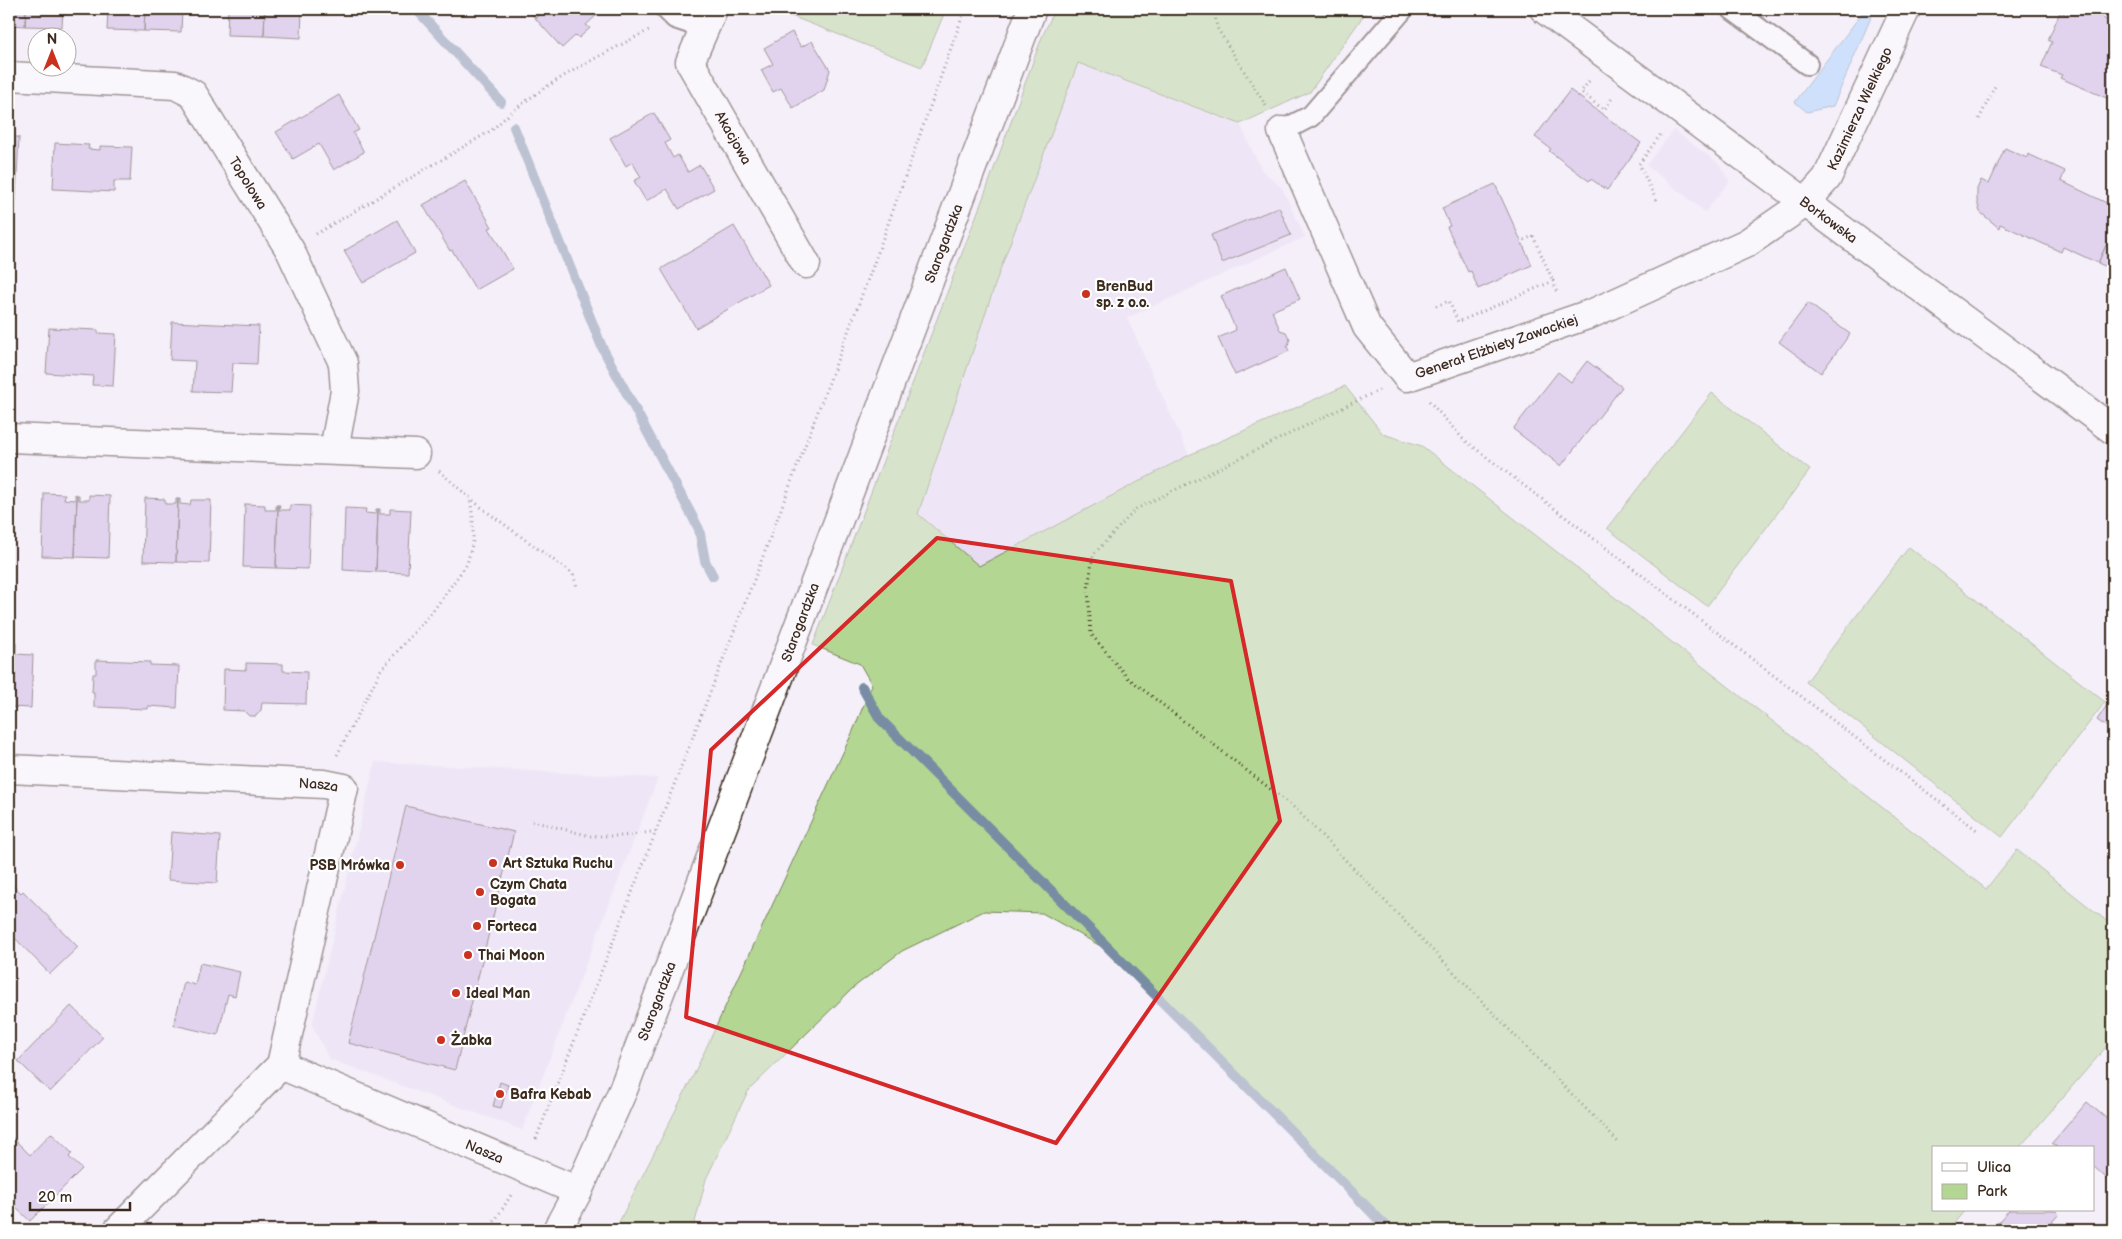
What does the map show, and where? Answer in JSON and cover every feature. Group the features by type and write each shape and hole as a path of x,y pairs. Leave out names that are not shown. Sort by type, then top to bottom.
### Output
{"street":[{"name":"Starogardzka","path":"557,1230 578,1191 623,1090 1032,9"},
{"name":"Borkowska","path":"1544,9 2113,430"},
{"name":"Kazimierza Wielkiego","path":"1804,203 1827,178 1906,9"},
{"name":"Akacjowa","path":"709,19 690,62 806,264"},
{"name":"Topolowa","path":"9,76 175,85 193,94 290,250 343,363 345,391 334,450"},
{"name":"Generał Elżbiety Zawackiej","path":"1282,131 1367,327 1406,377 1593,313 1747,243 1804,203"},
{"path":"9,438 416,454"},
{"name":"Nasza","path":"9,769 324,784 344,788 281,1065 578,1191"},
{"path":"118,1230 281,1065"}],"lane":[{"path":"1282,131 1311,116 1403,9"},
{"path":"1732,9 1806,64"},
{"path":"669,11 675,18 709,19"}],"path":[{"path":"489,1230 525,1168 658,831 873,266 965,9"},
{"path":"1214,9 1216,28 1282,131"},
{"path":"290,250 492,130 505,117 561,77 652,28 669,11"},
{"path":"1979,119 1996,84"},
{"path":"1656,200 1639,164 1664,130"},
{"path":"1524,240 1533,236 1558,295"},
{"path":"1436,306 1449,301 1458,322 1553,281"},
{"path":"1620,1144 1296,809 1127,676 1091,634 1088,589 1093,555 1136,508 1406,377 1463,439 1978,831"},
{"path":"416,454 470,498 573,574 576,587"},
{"path":"324,784 346,735 356,721 381,670 433,611 468,564 473,541 470,498"},
{"path":"532,820 590,836 623,836 658,831"}],"highlighted area":[{"path":"937,538 1231,581 1280,821 1056,1143 686,1017 711,750"}],"shaded area":[{"name":"BrenBud sp. z o.o.","path":"1078,63 1240,124 1261,169 1282,188 1305,237 1127,318 1189,455 979,566 918,514 1000,270"},
{"path":"1674,130 1719,164 1730,181 1705,212 1646,165"},
{"path":"375,762 658,778 522,1130 329,1059 312,1025"}],"green space":[{"path":"773,9 946,9 922,67"},
{"path":"1055,9 1368,9 1310,92 1240,124 1078,63 1000,270 918,514 979,566 1189,455 1345,386 1383,434 1422,446 1986,889 2017,850 2113,926 2113,1039 2021,1146 1932,1146 1932,1212 1963,1212 1948,1230 1382,1230 1127,961 1042,913 984,911 902,951 854,987 748,1091 706,1179 693,1230 615,1230 694,1074 853,731 872,685 860,664 813,645 988,185 1042,37"},
{"path":"1712,393 1810,470 1707,606 1607,528"},
{"path":"1909,547 2105,702 2002,837 1806,682"}],"water":[{"path":"1863,12 1872,15 1833,106 1807,112 1795,102"}],"building":[{"path":"9,9 26,9 25,26 9,25"},
{"path":"26,9 63,9 62,27 25,26"},
{"path":"108,9 145,9 144,31 107,30"},
{"path":"145,9 182,9 181,32 144,31"},
{"path":"228,9 265,9 264,36 227,35"},
{"path":"265,9 302,9 301,38 264,36"},
{"path":"527,9 546,9 535,18"},
{"path":"546,9 597,9 600,12 586,25 590,28 579,38 576,35 562,48 535,18"},
{"path":"2070,9 2095,9 2105,13 2102,18 2110,21 2111,19 2113,20 2113,98 2109,99 2060,78 2062,75 2041,67 2052,42 2048,40 2060,12 2067,15"},
{"path":"792,32 801,47 812,41 830,70 824,90 793,108 781,88 773,92 761,70 773,64 764,48"},
{"path":"1570,90 1641,143 1607,190 1591,179 1589,181 1549,151 1551,149 1535,137"},
{"path":"339,95 359,130 353,133 364,152 334,170 319,144 293,159 276,132"},
{"path":"654,113 670,140 665,143 673,158 678,155 688,172 700,165 714,189 679,209 667,189 646,201 634,181 641,177 632,162 626,166 610,138"},
{"path":"9,137 19,137 15,215 9,215"},
{"path":"55,143 89,145 88,149 100,150 100,146 132,147 130,181 114,181 114,192 53,189"},
{"path":"2005,148 2027,158 2028,154 2065,171 2061,181 2113,206 2113,230 2098,263 2063,247 2061,252 2000,224 1999,228 1980,212 1977,201 1977,189 1981,180 1989,184"},
{"path":"465,181 492,227 489,228 513,269 476,290 423,205"},
{"path":"1495,184 1532,265 1478,289 1471,271 1468,272 1447,227 1450,226 1442,208"},
{"path":"1279,207 1291,235 1222,263 1211,235"},
{"path":"397,220 415,253 363,283 344,251"},
{"path":"734,226 769,285 696,328 661,269"},
{"path":"2113,230 2113,270 2098,263"},
{"path":"1286,267 1300,299 1272,311 1280,330 1286,332 1290,340 1287,347 1289,351 1235,375 1218,338 1236,330 1221,296"},
{"path":"1808,303 1850,334 1821,373 1779,342"},
{"path":"172,322 259,326 257,364 233,363 231,392 193,391 195,361 170,360"},
{"path":"49,328 98,330 98,333 116,334 113,386 92,385 93,376 46,373"},
{"path":"1587,361 1622,387 1561,466 1513,429 1558,372 1571,382"},
{"path":"44,493 65,494 64,499 75,500 75,494 77,495 75,557 42,556"},
{"path":"77,495 79,495 79,500 89,500 89,495 110,496 108,558 75,557"},
{"path":"145,498 165,499 165,504 176,504 176,499 178,499 176,562 143,561"},
{"path":"178,499 180,499 180,504 190,505 191,500 211,500 209,563 176,562"},
{"path":"245,504 265,505 265,510 276,510 276,505 278,505 276,568 243,567"},
{"path":"278,505 280,505 279,510 290,510 290,505 310,506 308,569 276,568"},
{"path":"345,508 366,509 365,513 376,514 376,509 378,509 376,572 343,570"},
{"path":"378,509 380,509 380,514 390,514 390,509 411,510 408,573 376,572"},
{"path":"9,642 16,642 16,654 33,655 31,708 9,707"},
{"path":"96,660 150,662 150,665 179,666 177,708 148,706 148,709 94,707 94,692 92,692 93,674 96,674"},
{"path":"246,663 283,664 283,671 307,672 306,704 262,703 261,710 256,716 249,716 244,711 223,710 224,669 246,670"},
{"path":"2113,696 2113,731 2097,720"},
{"path":"406,806 514,832 455,1070 348,1043"},
{"path":"171,832 220,836 217,883 168,880"},
{"path":"9,881 21,893 23,891 78,947 50,974 9,932"},
{"path":"200,963 240,972 235,996 228,994 218,1035 174,1025 184,982 195,985"},
{"path":"71,1006 103,1037 50,1092 18,1061"},
{"path":"500,1082 508,1085 501,1108 493,1106"},
{"path":"2087,1102 2113,1124 2113,1133 2110,1136 2113,1138 2113,1184 2094,1167 2094,1146 2056,1146 2052,1143"},
{"path":"51,1133 72,1153 69,1157 82,1169 30,1221 13,1205 9,1207 9,1139 11,1136 30,1155"},
{"path":"2007,1212 2057,1212 2059,1214 2052,1222 2062,1230 1996,1230 1993,1228"}],"waterway":[{"path":"416,9 501,102"},
{"path":"514,127 602,347 699,529 705,561 713,576"},
{"path":"862,687 880,719 1390,1230"}],"place":[{"name":"BrenBud sp. z o.o.","path":"1086,294"},
{"name":"Art Sztuka Ruchu","path":"493,863"},
{"name":"PSB Mrówka","path":"400,865"},
{"name":"Czym Chata Bogata","path":"480,892"},
{"name":"Forteca","path":"477,926"},
{"name":"Thai Moon","path":"468,955"},
{"name":"Ideal Man","path":"456,993"},
{"name":"Żabka","path":"441,1040"},
{"name":"Bafra Kebab","path":"500,1094"}]}
